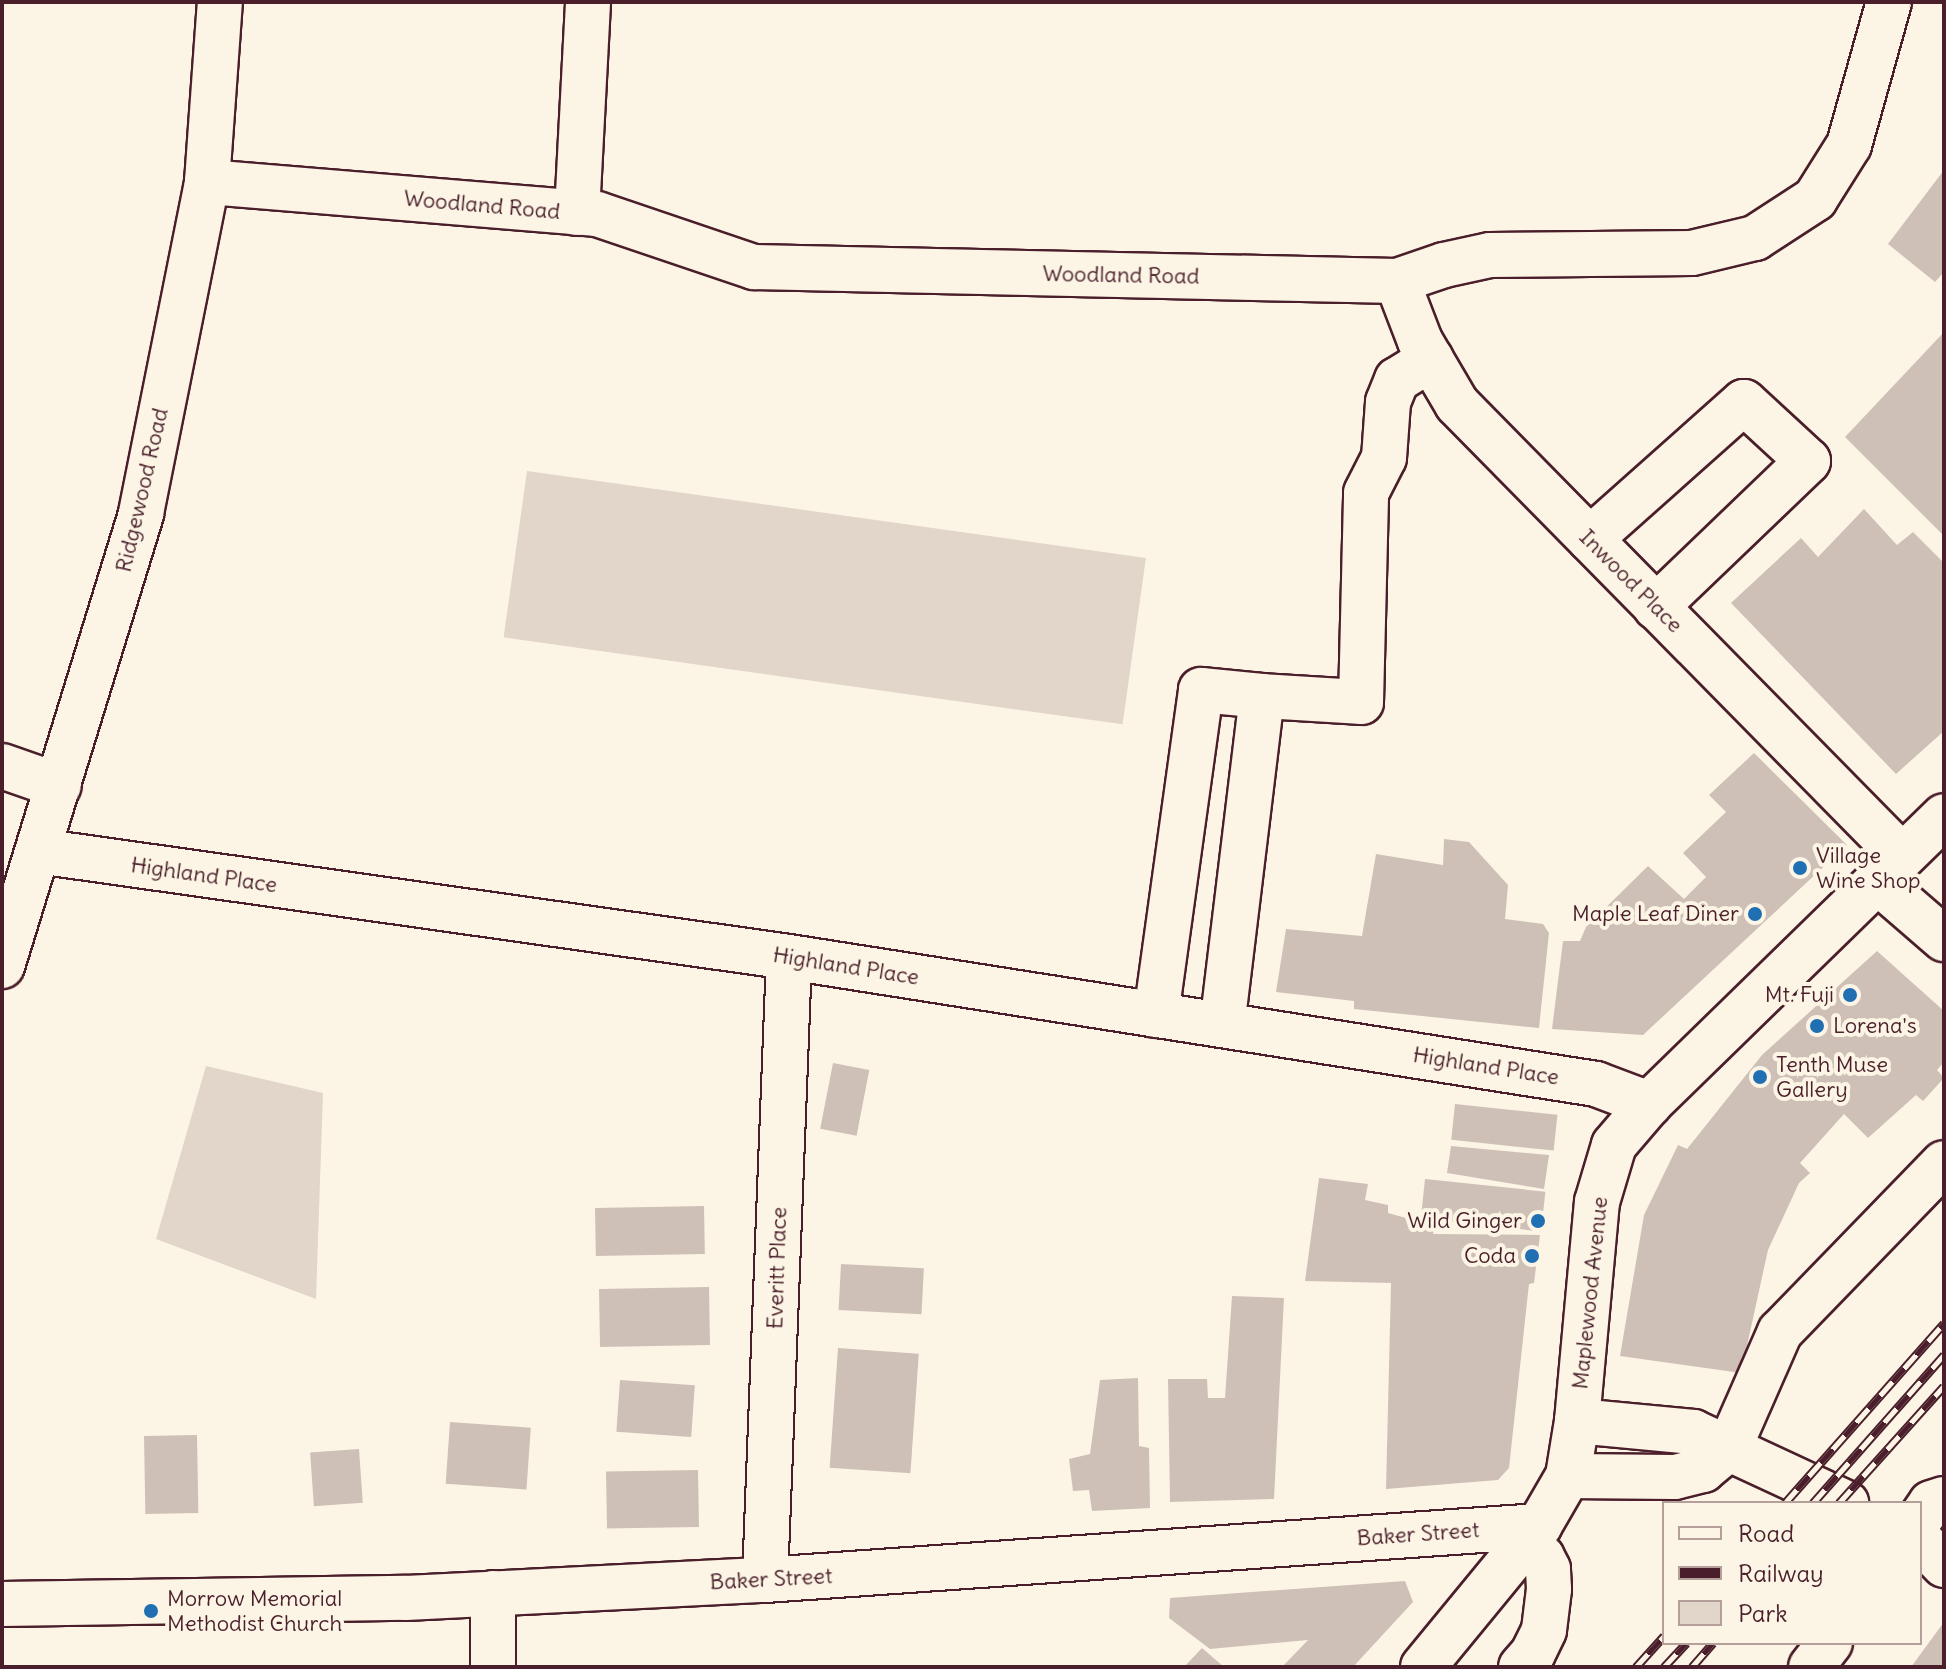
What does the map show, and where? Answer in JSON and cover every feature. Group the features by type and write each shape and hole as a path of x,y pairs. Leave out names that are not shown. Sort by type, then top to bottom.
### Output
{"street":[{"name":"Ridgewood Road","path":"2,966 141,513 207,182 220,2"},
{"path":"577,213 588,2"},
{"name":"Woodland Road","path":"207,182 597,214 754,267 1397,281 1444,265 1490,255 1692,253 1755,238 1815,199 1849,145 1889,2"},
{"name":"Inwood Place","path":"1397,281 1431,359 1457,404 1656,607 1890,869 1944,939"},
{"path":"1156,1015 1201,690 1361,702 1366,493 1384,458 1388,402 1397,380 1431,359"},
{"path":"1590,539 1744,402 1808,461 1656,607"},
{"path":"1222,1025 1262,696"},
{"path":"2,766 59,786"},
{"name":"Maplewood Avenue","path":"1423,1667 1532,1534 1568,1476 1577,1421 1597,1202 1614,1145 1649,1104 1944,816"},
{"name":"Highland Place","path":"38,851 789,957 1222,1025 1596,1084 1649,1104"},
{"name":"Everitt Place","path":"765,1580 789,957"},
{"path":"1568,1476 1675,1477 1703,1470 1729,1448 1780,1332 1944,1163"},
{"path":"1577,1421 1693,1432 1842,1501"},
{"path":"1922,1516 1931,1503 1944,1499"},
{"path":"1521,1667 1533,1653 1544,1630 1549,1589 1548,1569 1532,1534"},
{"name":"Baker Street","path":"2,1604 493,1593 765,1580 1532,1534"},
{"path":"1922,1538 1944,1544"},
{"path":"1922,1540 1944,1565"},
{"path":"493,1593 493,1667"},
{"path":"1811,1667 1828,1645"}],"green space":[{"path":"527,471 1146,558 1123,724 504,637"},
{"path":"206,1066 323,1093 316,1299 156,1239"}],"building":[{"path":"1944,170 1944,272 1935,282 1888,244"},
{"path":"1944,332 1944,536 1845,437"},
{"path":"1864,509 1897,545 1913,532 1944,563 1944,731 1896,774 1731,603 1801,538 1818,557"},
{"path":"1754,753 1847,845 1643,1035 1552,1029 1563,941 1580,941 1586,927 1648,866 1684,899 1706,877 1683,853 1726,812 1709,795"},
{"path":"1444,839 1469,842 1508,885 1505,919 1543,924 1549,933 1539,1028 1354,1009 1354,1001 1276,992 1286,929 1362,936 1376,854 1443,865"},
{"path":"1877,951 1944,1011 1944,1062 1937,1070 1944,1078 1923,1101 1916,1095 1868,1138 1844,1114 1800,1163 1810,1173 1799,1183 1768,1250 1741,1373 1620,1356 1644,1215 1678,1145 1687,1149 1762,1055"},
{"path":"833,1063 869,1070 857,1136 820,1129"},
{"path":"1455,1104 1557,1115 1554,1151 1451,1140"},
{"path":"1451,1146 1549,1155 1544,1189 1447,1173"},
{"path":"1319,1178 1368,1184 1365,1200 1388,1205 1388,1213 1435,1226 1433,1234 1540,1235 1534,1283 1529,1284 1509,1468 1498,1480 1386,1489 1391,1283 1305,1281"},
{"path":"1425,1179 1545,1192 1541,1231 1421,1219"},
{"path":"704,1206 705,1254 596,1256 595,1208"},
{"path":"841,1264 924,1268 921,1314 839,1310"},
{"path":"709,1287 710,1345 600,1347 599,1289"},
{"path":"1232,1296 1284,1298 1274,1499 1170,1502 1168,1379 1207,1379 1208,1398 1225,1398"},
{"path":"838,1348 919,1354 910,1473 830,1468"},
{"path":"1138,1378 1139,1446 1149,1448 1150,1508 1092,1511 1089,1490 1073,1491 1069,1459 1090,1454 1100,1380"},
{"path":"620,1380 695,1385 691,1437 616,1432"},
{"path":"450,1422 531,1428 526,1489 446,1484"},
{"path":"197,1435 198,1513 145,1514 144,1436"},
{"path":"359,1449 363,1503 314,1506 310,1452"},
{"path":"698,1470 699,1527 607,1529 606,1472"},
{"path":"1405,1581 1413,1602 1353,1667 1282,1667 1308,1640 1210,1649 1169,1618 1170,1598"},
{"path":"1944,1622 1944,1667 1911,1667"},
{"path":"1202,1648 1224,1667 1184,1667"}],"railway":[{"path":"1787,1501 1944,1323"},
{"path":"1815,1501 1944,1355"},
{"path":"1841,1501 1944,1386"},
{"path":"1636,1667 1662,1638"},
{"path":"1664,1667 1684,1645"},
{"path":"1692,1667 1711,1645"}],"place":[{"name":"Village Wine Shop","path":"1800,868"},
{"name":"Maple Leaf Diner","path":"1755,914"},
{"name":"Mt. Fuji","path":"1850,995"},
{"name":"Lorena's","path":"1817,1026"},
{"name":"Tenth Muse Gallery","path":"1760,1077"},
{"name":"Wild Ginger","path":"1538,1221"},
{"name":"Coda","path":"1532,1256"},
{"name":"Morrow Memorial Methodist Church","path":"151,1611"}]}
